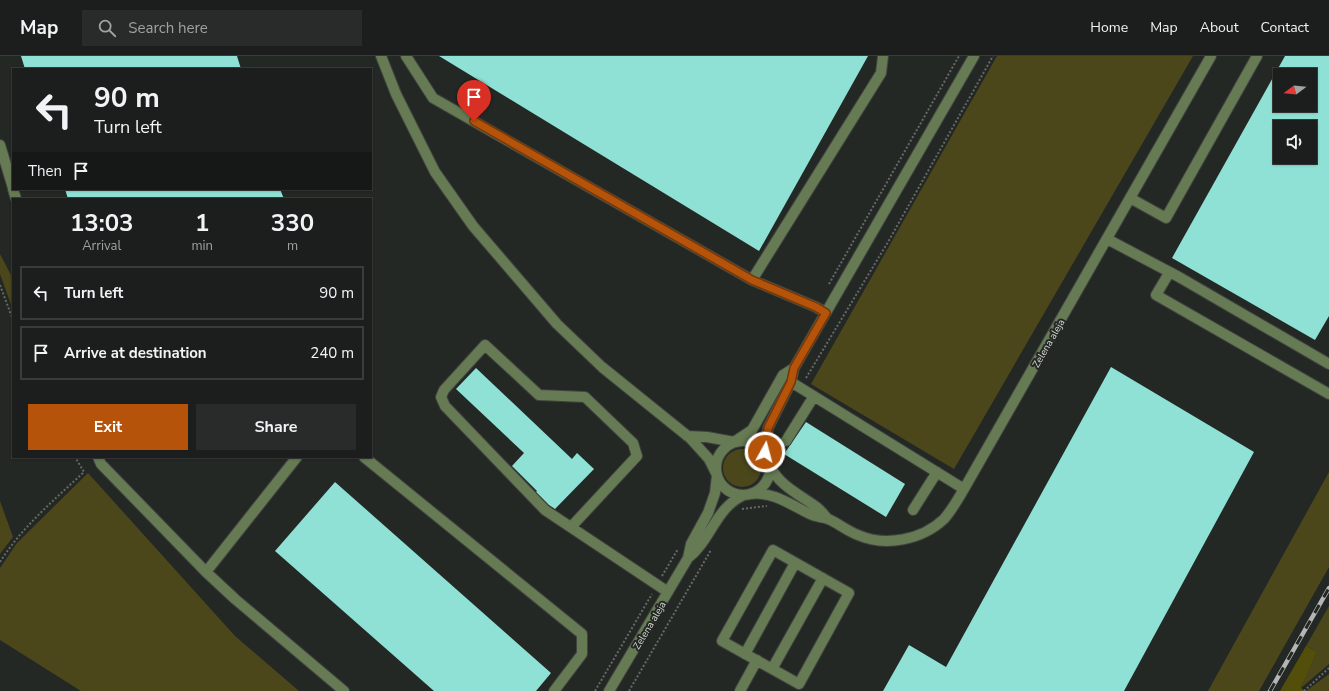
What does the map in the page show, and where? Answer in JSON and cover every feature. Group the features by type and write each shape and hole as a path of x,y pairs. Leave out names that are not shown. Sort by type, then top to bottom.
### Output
{"street":[{"path":"381,56 396,94 436,172 473,226 557,324 602,367 701,448 717,474"},
{"path":"406,56 433,98 752,280 816,307 826,313"},
{"path":"752,280 881,73 883,56"},
{"name":"Zelena aleja","path":"828,519 816,506 784,486 775,477 765,452 768,428 791,382 794,368 974,56"},
{"name":"Zelena aleja","path":"717,474 720,481 730,491 747,494 764,493 778,498 813,516 828,519 862,537 877,540 899,540 922,533 943,519 953,508 964,489 1211,56"},
{"path":"1130,198 1166,218 1257,56"},
{"path":"0,145 12,185"},
{"path":"1107,239 1329,364"},
{"path":"1169,273 1156,295 1329,394"},
{"path":"571,527 637,456 633,443 585,397 539,395 485,345 444,390 441,397 445,406 545,510 668,592"},
{"name":"Zelena aleja","path":"610,691 688,558 691,544 712,504 716,493 716,468 719,455 723,450 752,430 783,375 794,368"},
{"path":"791,382 964,489"},
{"path":"786,441 814,396"},
{"path":"687,436 754,443 765,452"},
{"path":"98,458 101,464 206,572 235,599 344,691"},
{"path":"206,572 296,458"},
{"path":"365,458 582,634 582,654 554,691"},
{"name":"Zelena aleja","path":"688,558 697,551 731,502 762,486 767,480 770,466"},
{"path":"913,510 936,472"},
{"path":"773,550 795,563 849,593 799,684 722,641 773,550"},
{"path":"745,654 795,563"},
{"path":"772,669 823,578"},
{"path":"740,691 757,660"}],"path":[{"path":"828,286 959,56"},
{"path":"800,388 888,242 993,56"},
{"path":"0,285 12,317"},
{"path":"0,562 15,540 32,521 84,472 76,458"},
{"path":"740,510 752,507 773,506 778,498"},
{"path":"629,691 712,550"},
{"path":"1304,691 1329,668"}],"shaded area":[{"path":"997,56 1193,56 954,469 811,384"},
{"path":"0,254 12,277 12,307 0,274"},
{"path":"738,449 746,449 756,454 760,461 760,475 756,482 746,487 738,487 728,482 726,479 723,472 723,464 728,454 731,452"},
{"path":"1329,472 1329,567 1259,691 1208,691"},
{"path":"88,473 235,636 299,691 81,691 0,640 0,568 17,543"},
{"path":"0,501 13,537 0,554"},
{"path":"1329,606 1329,664 1301,688 1317,652 1306,646"},
{"path":"1306,646 1317,652 1301,688 1305,691 1280,691"},
{"path":"1329,674 1329,691 1306,691"}],"building":[{"path":"21,56 237,56 241,68 25,68"},
{"path":"439,56 868,56 759,251"},
{"path":"1285,56 1329,56 1329,316 1315,340 1172,258 1273,77 1273,112 1317,112 1317,68 1278,68"},
{"path":"65,190 280,190 284,198 68,198"},
{"path":"1111,367 1254,452 1124,691 883,691 909,645 946,667"},
{"path":"476,368 572,459 577,453 594,469 555,509 536,492 537,491 512,466 524,453 456,389"},
{"path":"806,422 905,484 886,517 784,454"},
{"path":"335,482 551,673 536,691 434,691 275,551"}],"railway":[{"path":"1270,691 1329,588"}],"route":[{"path":"474,121 752,280 816,307 826,313 794,368 791,382 768,428 765,452"}]}
